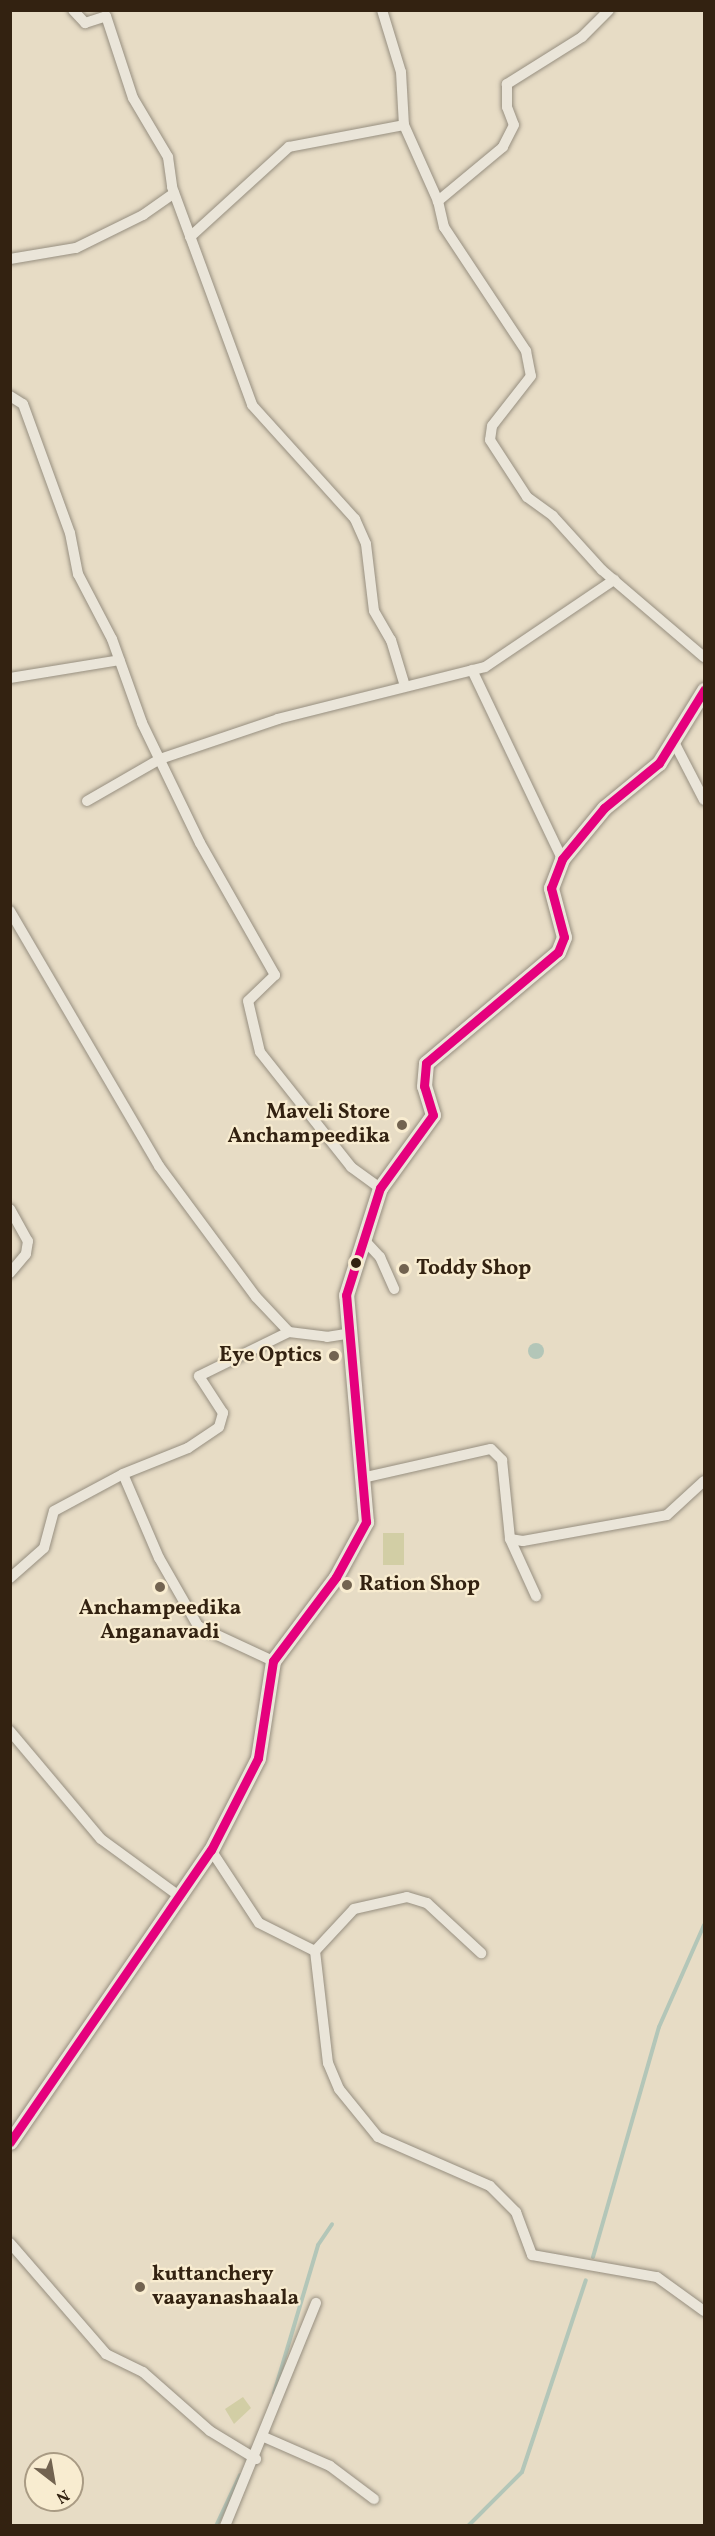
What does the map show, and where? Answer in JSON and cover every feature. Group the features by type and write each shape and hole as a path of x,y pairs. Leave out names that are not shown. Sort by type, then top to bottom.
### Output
{"main road":[{"path":"10,2142 182,1898 211,1851 258,1758 273,1661 336,1577 366,1522 346,1334 346,1295 366,1242 380,1188 430,1123 426,1063 558,952 564,937 551,888 562,859 604,808 642,779 675,744 705,690"}],"street":[{"path":"73,10 85,23 106,16 133,98 168,157 174,193 252,405 355,519 366,544 374,611 391,640 405,686"},
{"path":"382,10 401,72 404,125 438,201 444,227 526,351 531,376 492,426 490,440 527,497 553,516 614,580 705,657"},
{"path":"438,201 503,147 514,125 507,84 582,38 609,10"},
{"path":"190,237 289,147 404,125"},
{"path":"10,259 76,248 143,215 174,193"},
{"path":"10,384 11,396 22,404 70,533 78,574 120,660 160,759 200,843 275,975 248,1001 260,1052 351,1167 380,1188"},
{"path":"87,801 160,759 278,718 472,670 614,580"},
{"path":"10,678 120,660"},
{"path":"472,670 562,859"},
{"path":"675,744 705,800"},
{"path":"10,911 159,1166 256,1297 288,1332"},
{"path":"10,1209 28,1241 26,1254 10,1274"},
{"path":"366,1242 380,1257 394,1289"},
{"path":"10,1578 44,1548 54,1510 123,1474 188,1448 219,1427 223,1413 199,1376 288,1332 327,1337 346,1334"},
{"path":"362,1478 491,1449 502,1460 510,1539 536,1596"},
{"path":"123,1474 159,1558 198,1626 273,1661"},
{"path":"510,1539 667,1515 705,1481"},
{"path":"10,1731 101,1839 182,1898"},
{"path":"211,1851 259,1923 315,1951"},
{"path":"481,1953 427,1903 407,1897 354,1909 315,1951 328,2063 339,2089 378,2137 490,2186 516,2211 532,2255 657,2277 705,2312"},
{"path":"10,2243 106,2354 143,2372 210,2431 256,2459"},
{"path":"225,2526 256,2459 316,2304"},
{"path":"264,2437 330,2466 374,2499"}],"shaded area":[{"path":"536,1343 542,1345 544,1351 542,1357 536,1359 530,1357 528,1351 530,1345"},
{"path":"383,1533 404,1533 404,1565 383,1565"},
{"path":"243,2397 251,2408 234,2424 225,2409"}],"waterway":[{"path":"593,2257 659,2027 704,1925"},
{"path":"274,2393 318,2245 332,2224"},
{"path":"468,2526 522,2472 586,2280"},
{"path":"216,2526 240,2475"}],"transit line":[{"path":"10,2142 211,1850 258,1758 273,1661 336,1577 366,1522 346,1295 380,1188 433,1115 424,1086 426,1063 558,952 564,937 551,888 562,859 604,808 659,763 704,690"}],"place":[{"name":"Maveli Store Anchampeedika","path":"402,1125"},
{"name":"Toddy Shop","path":"404,1269"},
{"name":"Eye Optics","path":"334,1356"},
{"name":"Ration Shop","path":"347,1585"},
{"name":"Anchampeedika Anganavadi","path":"160,1587"},
{"name":"kuttanchery vaayanashaala","path":"140,2287"}]}
